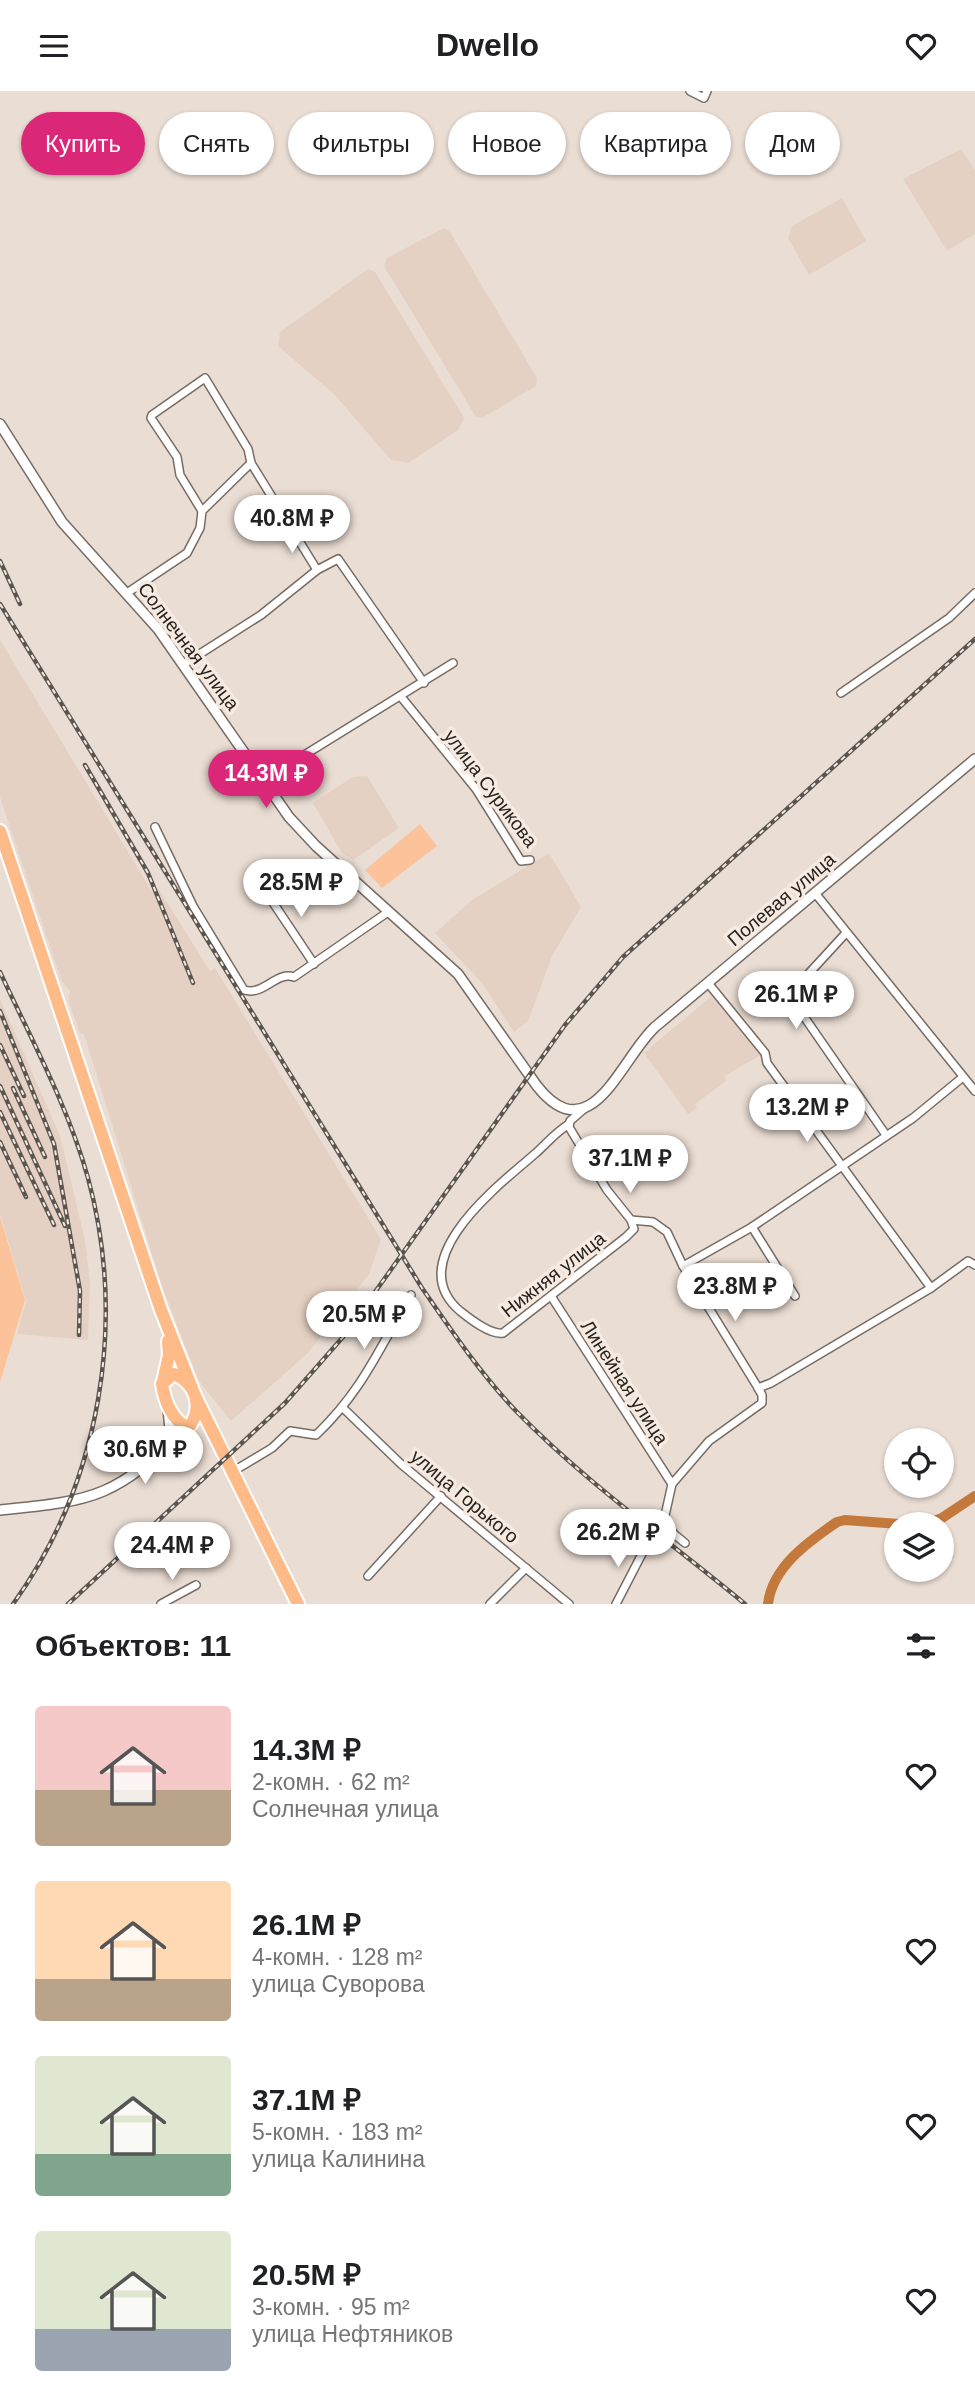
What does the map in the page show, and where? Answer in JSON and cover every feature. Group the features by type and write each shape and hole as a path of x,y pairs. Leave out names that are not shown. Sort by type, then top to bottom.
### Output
{"highway":[{"path":"0,831 162,1310 195,1394 298,1604"},
{"path":"162,1310 169,1355 162,1384 168,1407 174,1418 187,1427 204,1433 223,1454"},
{"path":"162,1384 174,1374 195,1394 197,1414 187,1427"}],"street":[{"path":"690,91 704,98 707,91"},
{"path":"127,593 187,553 200,528 202,511 180,475 177,457 151,418 205,378 248,449 251,463 317,570"},
{"name":"Солнечная улица","path":"0,424 62,522 127,593 184,664 264,780 307,836 458,974 549,1101 567,1110 590,1104"},
{"path":"202,511 251,463"},
{"path":"184,664 261,615 317,570 338,559 424,683"},
{"path":"841,692 949,618 975,593"},
{"path":"264,780 402,698 453,663"},
{"name":"улица Сурикова","path":"402,698 476,789 522,861 530,860"},
{"name":"Полевая улица","path":"590,1104 618,1079 645,1035 975,759"},
{"path":"155,827 193,906 244,989 256,991 284,976 294,977 388,912"},
{"path":"264,889 314,964"},
{"path":"815,893 975,1091"},
{"path":"846,933 789,995 886,1135"},
{"path":"708,983 765,1053 767,1063 931,1288"},
{"path":"683,1266 752,1227 886,1135 963,1077"},
{"path":"590,1104 569,1124 607,1189 631,1220 653,1222 663,1227 671,1237 683,1266 760,1391 757,1408 709,1441 672,1484 664,1520 685,1543"},
{"name":"Нижняя улица","path":"569,1124 497,1183 466,1220 443,1257 442,1280 452,1301 459,1310 498,1334 509,1330 626,1237 634,1229 631,1220"},
{"path":"752,1227 796,1296"},
{"path":"760,1391 931,1288 968,1261 975,1265"},
{"path":"232,1472 272,1448 293,1430 316,1435 343,1408 370,1371 393,1322 411,1295"},
{"name":"Линейная улица","path":"551,1296 672,1484"},
{"path":"159,1454 170,1430 168,1407"},
{"name":"улица Горького","path":"343,1408 401,1464 569,1604"},
{"path":"0,1510 51,1505 110,1491 131,1478 187,1427"},
{"path":"368,1576 441,1496"},
{"path":"616,1604 645,1548"},
{"path":"490,1604 526,1567"},
{"path":"161,1604 196,1585"}],"shaded area":[{"path":"961,149 975,170 975,234 947,251 903,179"},
{"path":"842,198 866,241 809,275 788,238 792,226"},
{"path":"444,228 450,232 537,378 536,386 482,418 476,417 384,266 387,258"},
{"path":"368,269 375,272 464,418 458,430 408,463 391,460 334,394 278,346 280,332"},
{"path":"0,640 151,890 158,888 210,971 215,968 381,1239 369,1274 308,1353 231,1421 199,1381 162,1286 84,1034 80,1034 68,1000 70,991 61,980 0,797"},
{"path":"367,776 399,828 353,860 342,853 313,803 353,777"},
{"path":"420,824 437,846 382,888 365,870"},
{"path":"549,853 581,907 553,954 528,1021 514,1032 482,983 435,933 472,900"},
{"path":"714,994 763,1054 724,1076 726,1081 695,1104 697,1108 688,1114 644,1053"},
{"path":"0,999 60,1136 85,1240 90,1283 88,1340 17,1334 26,1301 0,1214"},
{"path":"0,1217 25,1300 0,1382"}],"waterway":[{"path":"951,1512 975,1496"},
{"path":"768,1604 771,1591 784,1567 804,1547 837,1522 845,1520 884,1523"}],"railway":[{"path":"0,561 20,604"},
{"path":"0,604 422,1288 466,1351 516,1411 570,1462 745,1604"},
{"path":"68,1604 285,1403 343,1337 565,1025 623,957 975,639"},
{"path":"85,765 148,873 193,983"},
{"path":"0,972 48,1073 80,1151 100,1233 105,1288 105,1344 98,1399 86,1454 67,1506 43,1557 13,1604"},
{"path":"0,1011 54,1144 80,1291 79,1335"},
{"path":"0,1045 24,1096"},
{"path":"0,1086 65,1226"},
{"path":"13,1088 45,1157"},
{"path":"0,1112 54,1225"},
{"path":"0,1142 26,1197"}]}
